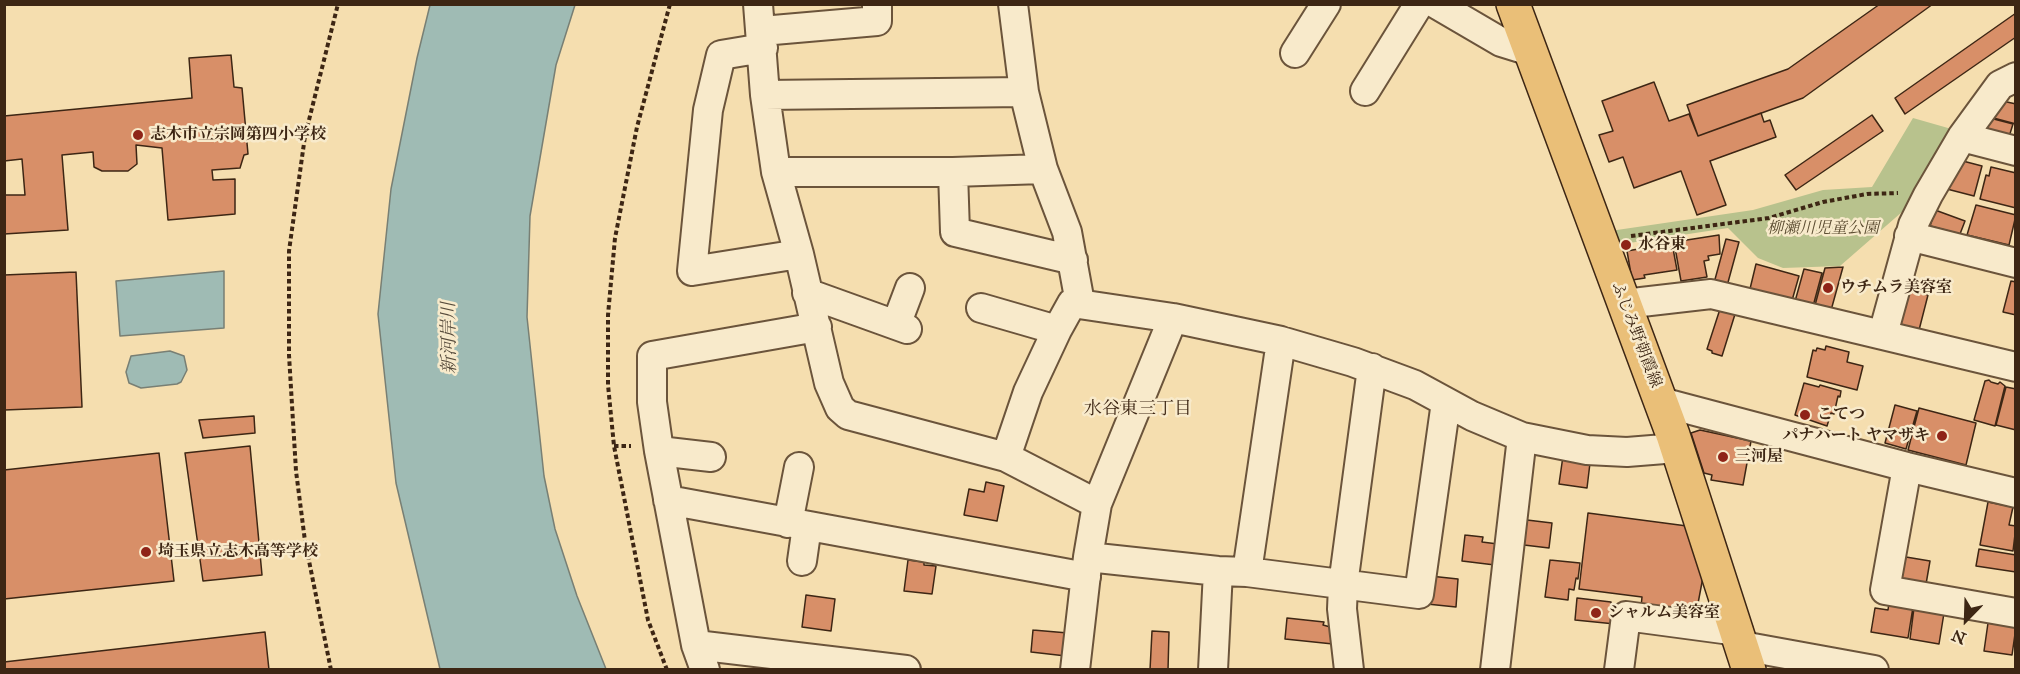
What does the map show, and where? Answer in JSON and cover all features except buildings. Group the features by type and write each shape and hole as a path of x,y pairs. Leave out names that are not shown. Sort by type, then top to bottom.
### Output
{"main road":[{"name":"ふじみ野朝霞線","path":"1513,4 1661,402 1743,649"}],"street":[{"path":"799,254 692,271 708,110 721,55 761,28 877,21 877,4"},
{"path":"1013,4 1024,92 1043,169 1067,232 1080,303"},
{"path":"1295,53 1326,4"},
{"path":"1365,91 1419,4"},
{"path":"1436,4 1501,42 1530,51"},
{"path":"761,28 765,95 776,172 799,254 829,383 840,408 848,415 1006,457 1097,504"},
{"path":"1883,334 1909,236 1928,195 1962,137 2000,85 2016,77"},
{"path":"765,95 1024,92"},
{"path":"1962,137 2016,151"},
{"path":"776,172 953,172 1043,169"},
{"path":"953,172 955,232 1073,260"},
{"path":"1909,236 2016,263"},
{"path":"807,293 901,327 910,288"},
{"path":"1624,304 1712,294 2016,367"},
{"path":"1006,457 1028,392 1072,303 1173,318 1281,341 1372,368 1415,385 1522,437 1587,450 1627,452 1677,448"},
{"path":"981,308 1057,330"},
{"path":"1075,669 1097,504 1173,318"},
{"path":"817,327 652,356 652,402 659,451 701,657 906,669"},
{"path":"1247,572 1281,341"},
{"path":"1349,669 1342,609 1343,585 1372,368"},
{"path":"668,500 798,524 1087,567 1247,572 1419,594 1446,402"},
{"path":"1661,402 2016,494"},
{"path":"1495,669 1522,437"},
{"path":"659,451 711,457"},
{"path":"799,467 798,524 802,561"},
{"path":"1907,467 1885,590 2016,613"},
{"path":"1213,669 1218,571"},
{"path":"1619,669 1626,616 1743,649 1874,669"}],"path":[{"path":"331,669 305,541 296,471 289,355 289,251 305,136 338,4"},
{"path":"1600,240 1769,218 1823,202 1867,194 1928,195"}],"green space":[{"name":"柳瀬川児童公園","path":"1913,118 1955,130 1910,205 1840,266 1783,268 1758,258 1728,228 1616,245 1610,231 1753,210 1823,190 1872,187"}],"water":[{"name":"新河岸川","path":"430,5 575,5 556,65 530,216 527,317 544,476 555,529 577,596 606,669 440,669 396,483 378,314 391,189"},
{"path":"224,271 224,328 120,336 116,281"},
{"path":"170,351 184,356 187,370 181,382 141,388 129,383 126,372 131,356"}],"place":[{"name":"志木市立宗岡第四小学校","path":"138,135"},
{"name":"水谷東","path":"1626,245"},
{"name":"ウチムラ美容室","path":"1828,288"},
{"name":"こてつ","path":"1805,415"},
{"name":"パナハート ヤマザキ","path":"1942,436"},
{"name":"三河屋","path":"1723,457"},
{"name":"埼玉県立志木高等学校","path":"146,552"},
{"name":"シャルム美容室","path":"1596,613"}],"district":[{"name":"水谷東三丁目","path":"1138,410"}]}
